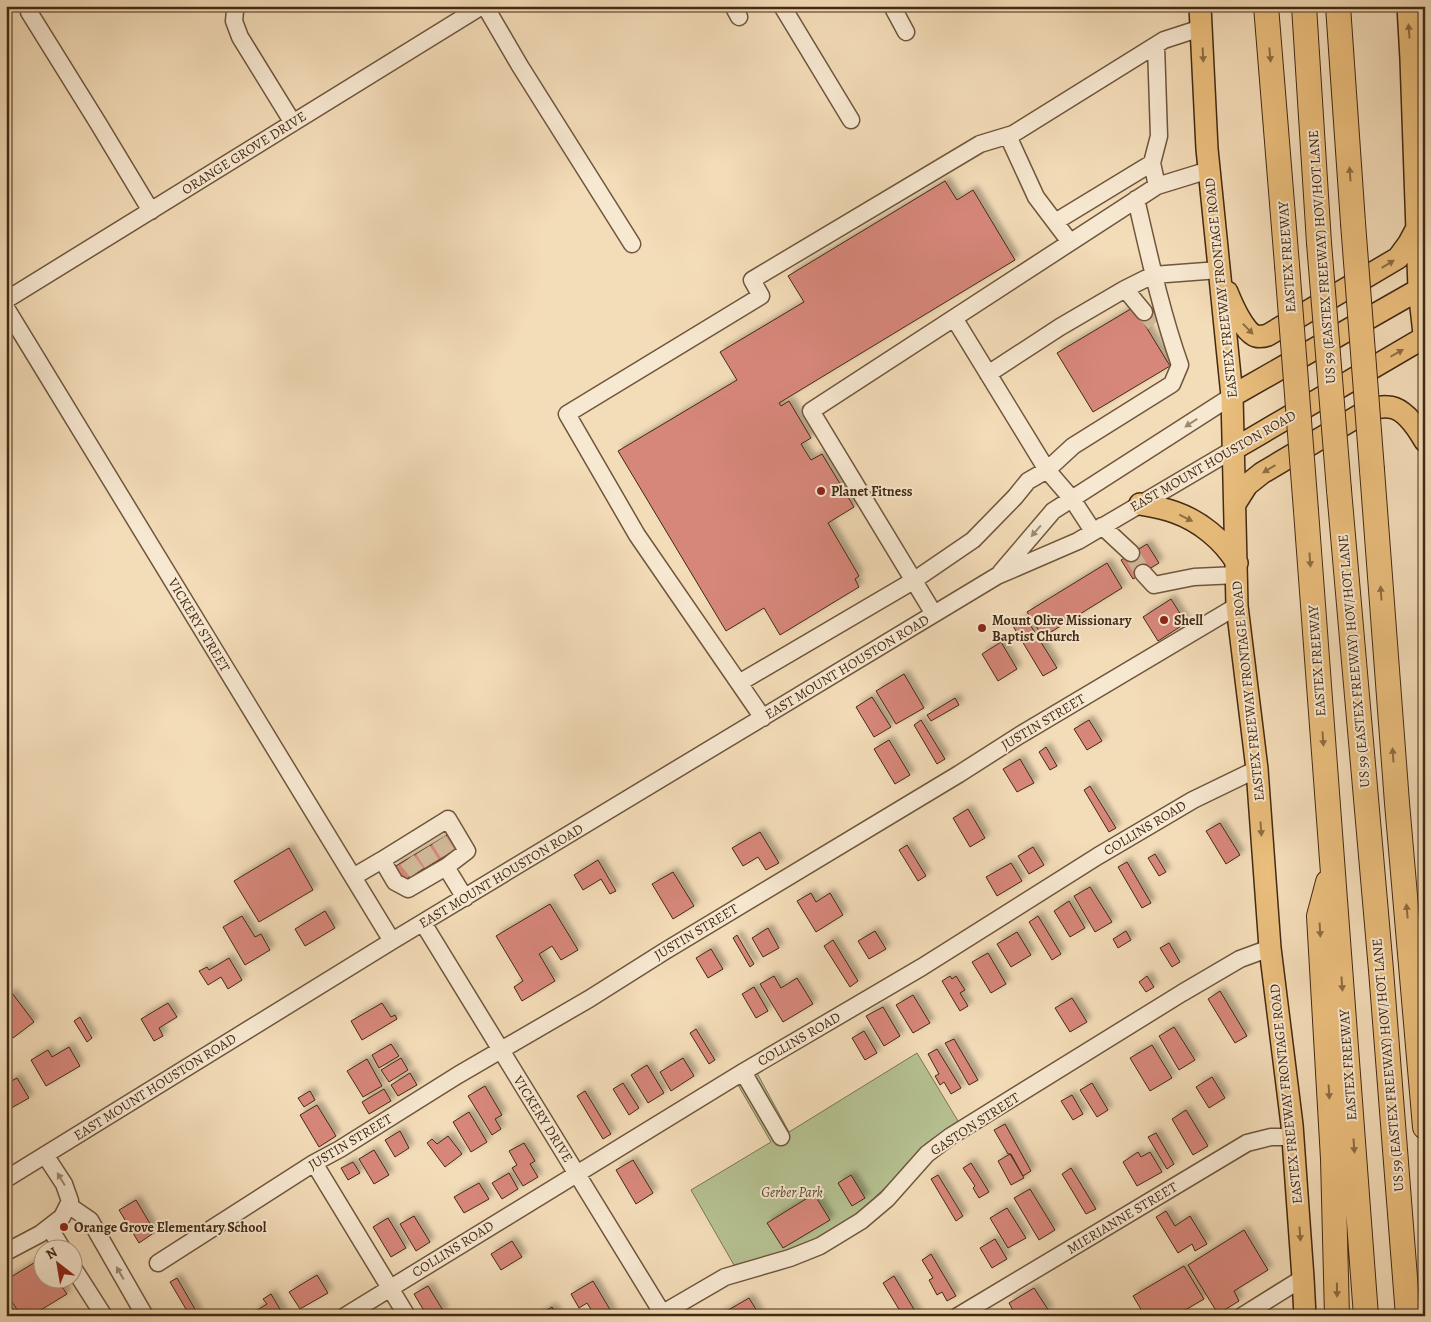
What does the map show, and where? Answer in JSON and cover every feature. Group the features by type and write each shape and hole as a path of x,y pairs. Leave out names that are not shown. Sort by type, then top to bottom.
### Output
{"highway":[{"name":"EASTEX FREEWAY","path":"1266,6 1288,265 1366,1316"},
{"name":"US 59 (EASTEX FREEWAY) HOV/HOT LANE","path":"1304,6 1320,243 1408,1316"},
{"path":"1338,6 1397,804 1425,1128"},
{"path":"1333,866 1319,916 1333,1159 1337,1316"},
{"path":"1411,959 1425,1004"}],"main road":[{"name":"EASTEX FREEWAY FRONTAGE ROAD","path":"1200,6 1207,149 1232,396 1238,606 1257,769 1270,948 1293,1137 1304,1278 1305,1316"},
{"path":"1408,6 1418,55 1415,168 1425,343"},
{"path":"1415,168 1420,181 1425,187"},
{"path":"1219,270 1231,302 1247,330 1256,336 1268,335 1398,258 1417,228"},
{"name":"EAST MOUNT HOUSTON ROAD","path":"1232,396 1422,288"},
{"name":"EAST MOUNT HOUSTON ROAD","path":"1234,448 1424,337"},
{"path":"1235,504 1247,485 1262,473 1372,408 1390,406 1405,414 1425,441"},
{"path":"1140,504 1174,512 1201,526 1229,550 1237,569"}],"street":[{"name":"ORANGE GROVE DRIVE","path":"6,300 484,6"},
{"path":"484,6 632,244"},
{"path":"782,6 851,120"},
{"path":"892,6 906,32"},
{"path":"235,11 234,21 240,37 293,123"},
{"path":"29,12 151,210"},
{"path":"763,718 637,535 567,414 761,296 752,280 980,144 1013,134 1164,40 1201,28"},
{"path":"1156,45 1159,136 1152,163 1157,186"},
{"path":"1008,136 1036,197 1070,242"},
{"path":"1055,222 1152,163"},
{"path":"934,614 811,411 1157,186 1209,170"},
{"path":"739,683 914,581 973,540 1015,497 1028,480 1047,470 1073,446 1172,384 1180,366 1153,275 1136,199"},
{"path":"988,374 1060,327 1153,275 1219,270"},
{"path":"1125,289 1149,318 1172,340"},
{"name":"VICKERY STREET","path":"6,308 392,941"},
{"path":"954,318 1047,470 1098,529 1131,554"},
{"name":"EAST MOUNT HOUSTON ROAD","path":"997,576 1053,511 1232,396"},
{"name":"EAST MOUNT HOUSTON ROAD","path":"6,1179 392,941 997,576 1078,541 1234,448"},
{"path":"1143,573 1154,585 1237,569"},
{"name":"JUSTIN STREET","path":"158,1263 314,1163 340,1149 458,1075 589,999 673,946 960,774 1020,735 1238,606"},
{"name":"COLLINS ROAD","path":"345,1316 743,1072 922,967 1098,856 1193,800 1257,769"},
{"path":"382,860 395,882 408,889 436,853"},
{"path":"353,877 382,860 404,854 436,853"},
{"path":"436,853 465,898"},
{"name":"VICKERY DRIVE","path":"423,923 577,1173 661,1315"},
{"name":"GASTON STREET","path":"661,1315 725,1277 790,1258 820,1246 861,1221 887,1199 927,1154 951,1136 1199,983 1240,959 1270,948"},
{"path":"743,1072 781,1137"},
{"name":"MIERIANNE STREET","path":"958,1316 1247,1144 1271,1137 1293,1137"},
{"path":"6,1252 40,1234 62,1217 70,1201 64,1184 45,1155"},
{"path":"314,1163 407,1316"},
{"path":"68,1205 90,1220 145,1316"},
{"path":"49,1227 57,1240"},
{"path":"1242,1316 1304,1278"},
{"path":"82,1282 104,1316"}],"green space":[{"name":"Gerber Park","path":"917,1053 958,1121 925,1144 888,1185 859,1212 816,1239 786,1252 734,1265 691,1190 771,1142 738,1085 757,1073 789,1132"}],"building":[{"path":"945,181 957,200 973,190 1015,260 779,403 781,406 789,401 811,438 801,444 811,460 822,454 854,507 828,523 859,576 855,579 859,587 780,635 764,608 726,631 618,451 737,380 720,352 804,302 788,276"},
{"path":"1134,307 1170,366 1093,412 1057,353"},
{"path":"1147,544 1159,563 1133,579 1121,560"},
{"path":"1107,563 1122,588 1043,637 1027,612"},
{"name":"Shell","path":"1171,599 1186,623 1158,641 1143,617"},
{"path":"1026,618 1057,668 1043,676 1013,626"},
{"path":"1001,642 1017,669 998,681 982,654"},
{"path":"904,674 924,708 896,724 876,691"},
{"path":"872,697 891,727 874,737 856,707"},
{"path":"955,698 959,705 931,721 927,715"},
{"path":"921,720 945,759 937,764 914,725"},
{"path":"1089,720 1102,741 1087,750 1074,729"},
{"path":"889,740 910,775 895,784 874,749"},
{"path":"1046,747 1057,766 1050,770 1039,752"},
{"path":"1020,759 1034,783 1017,792 1003,769"},
{"path":"1090,786 1116,828 1109,832 1084,790"},
{"path":"968,809 985,838 970,847 953,818"},
{"path":"1220,823 1240,855 1226,864 1206,831"},
{"path":"760,832 779,863 766,870 758,857 743,866 732,848"},
{"path":"451,833 459,848 403,881 394,867"},
{"path":"907,845 926,876 918,881 899,850"},
{"path":"1033,847 1044,865 1029,874 1018,856"},
{"path":"289,848 313,890 259,922 234,881"},
{"path":"1155,854 1166,872 1159,876 1148,858"},
{"path":"598,860 616,891 610,894 601,879 583,890 574,875"},
{"path":"1127,862 1151,903 1142,908 1118,867"},
{"path":"1011,863 1022,881 997,896 986,877"},
{"path":"673,872 694,906 673,919 652,884"},
{"path":"1090,887 1112,922 1095,932 1074,896"},
{"path":"811,893 816,902 830,893 843,915 816,932 797,901"},
{"path":"1069,901 1085,928 1070,937 1054,911"},
{"path":"550,904 578,950 561,960 552,946 539,954 555,981 522,1001 514,987 523,981 496,936"},
{"path":"325,911 335,928 305,946 295,929"},
{"path":"242,916 255,937 261,934 270,950 245,965 223,927"},
{"path":"1038,916 1061,954 1052,960 1029,922"},
{"path":"768,928 779,948 763,957 752,938"},
{"path":"875,931 886,949 869,959 858,941"},
{"path":"1126,931 1131,940 1118,948 1113,939"},
{"path":"1017,932 1031,955 1011,967 997,944"},
{"path":"737,935 754,964 750,967 733,938"},
{"path":"833,940 858,981 850,987 824,946"},
{"path":"1169,943 1180,962 1172,967 1160,948"},
{"path":"711,949 723,969 708,978 696,958"},
{"path":"988,953 1006,984 991,993 972,962"},
{"path":"229,958 242,980 228,989 221,977 208,985 199,971 207,967 209,970"},
{"path":"774,976 781,988 797,978 813,1004 783,1022 760,984"},
{"path":"950,976 952,979 956,976 965,990 960,993 968,1006 960,1011 942,981"},
{"path":"1147,976 1154,987 1146,992 1139,982"},
{"path":"754,987 768,1011 756,1018 742,994"},
{"path":"1220,991 1247,1036 1235,1043 1208,999"},
{"path":"12,993 34,1022 13,1038 6,1028 6,997"},
{"path":"913,995 930,1023 913,1033 896,1005"},
{"path":"1072,998 1087,1022 1070,1032 1055,1008"},
{"path":"168,1003 177,1017 159,1028 163,1036 154,1041 141,1019"},
{"path":"382,1003 391,1017 395,1015 397,1019 362,1040 351,1021"},
{"path":"883,1007 900,1036 884,1046 866,1016"},
{"path":"80,1017 92,1038 87,1042 74,1021"},
{"path":"1174,1027 1195,1060 1179,1070 1159,1036"},
{"path":"696,1029 715,1060 709,1064 690,1033"},
{"path":"864,1031 877,1053 865,1060 852,1038"},
{"path":"954,1039 978,1080 969,1085 945,1043"},
{"path":"391,1044 399,1056 379,1068 372,1055"},
{"path":"1152,1045 1172,1078 1150,1091 1130,1058"},
{"path":"69,1047 80,1066 46,1086 31,1060 48,1050 52,1057"},
{"path":"937,1049 961,1088 951,1094 944,1082 940,1085 935,1076 939,1074 928,1054"},
{"path":"401,1058 408,1070 389,1082 381,1070"},
{"path":"683,1058 694,1076 671,1091 660,1072"},
{"path":"367,1059 382,1086 363,1097 347,1071"},
{"path":"647,1065 664,1093 648,1103 631,1075"},
{"path":"410,1073 417,1085 398,1096 391,1085"},
{"path":"1212,1077 1225,1098 1209,1108 1196,1087"},
{"path":"17,1078 29,1098 6,1111 6,1084"},
{"path":"623,1083 639,1108 629,1115 613,1089"},
{"path":"1092,1083 1108,1110 1097,1117 1080,1090"},
{"path":"485,1086 502,1115 495,1119 501,1129 492,1135 468,1096"},
{"path":"384,1089 391,1101 369,1114 362,1102"},
{"path":"310,1091 315,1100 304,1107 298,1098"},
{"path":"585,1091 611,1134 603,1139 577,1096"},
{"path":"1072,1095 1083,1114 1073,1120 1061,1101"},
{"path":"317,1105 336,1136 319,1147 300,1115"},
{"path":"1186,1110 1208,1146 1193,1155 1172,1119"},
{"path":"469,1112 487,1142 471,1152 453,1122"},
{"path":"1005,1124 1031,1171 1023,1176 1011,1154 1008,1154 994,1130"},
{"path":"400,1131 409,1148 395,1157 385,1140"},
{"path":"1156,1133 1174,1164 1167,1169 1148,1137"},
{"path":"448,1136 462,1154 445,1167 427,1143 432,1139 437,1144"},
{"path":"524,1143 535,1161 530,1164 538,1177 523,1186 512,1168 517,1165 509,1151"},
{"path":"374,1150 389,1175 374,1184 359,1159"},
{"path":"1138,1152 1141,1157 1150,1152 1162,1172 1137,1186 1123,1162"},
{"path":"1010,1154 1024,1178 1011,1185 998,1161"},
{"path":"633,1160 653,1193 636,1204 616,1170"},
{"path":"353,1162 360,1173 348,1180 341,1168"},
{"path":"971,1163 989,1192 979,1198 973,1188 975,1186 963,1168"},
{"path":"1071,1168 1096,1209 1086,1214 1062,1174"},
{"path":"509,1173 518,1189 502,1199 492,1183"},
{"path":"851,1175 865,1198 852,1206 838,1183"},
{"path":"938,1175 963,1216 956,1221 931,1179"},
{"path":"479,1183 489,1199 464,1213 454,1197"},
{"path":"1030,1189 1055,1230 1039,1240 1014,1198"},
{"path":"814,1194 830,1220 783,1248 767,1223"},
{"path":"136,1200 155,1232 139,1243 119,1210"},
{"path":"1007,1208 1026,1238 1008,1248 990,1218"},
{"path":"1166,1211 1175,1226 1190,1216 1207,1244 1195,1251 1192,1244 1178,1253 1156,1217"},
{"path":"414,1216 430,1242 416,1251 400,1224"},
{"path":"388,1218 406,1248 391,1257 373,1227"},
{"path":"1244,1230 1268,1270 1234,1291 1239,1301 1218,1314 1188,1265"},
{"path":"995,1239 1007,1259 992,1268 980,1248"},
{"path":"512,1241 522,1257 501,1270 491,1254"},
{"path":"931,1254 956,1296 947,1301 942,1292 937,1295 929,1280 933,1278 922,1260"},
{"path":"32,1264 32,1290 64,1290 67,1294 31,1316 6,1316 6,1298 15,1312 18,1311 6,1293 6,1280"},
{"path":"1184,1266 1204,1299 1175,1316 1145,1316 1133,1296"},
{"path":"317,1275 328,1293 300,1309 289,1292"},
{"path":"894,1276 918,1316 903,1316 883,1283"},
{"path":"177,1278 199,1316 190,1316 170,1282"},
{"path":"593,1281 612,1313 608,1316 595,1316 587,1303 579,1308 571,1294"},
{"path":"428,1286 444,1312 437,1316 427,1316 414,1294"},
{"path":"1034,1288 1049,1311 1041,1316 1016,1316 1009,1303"},
{"path":"271,1294 284,1316 256,1316 254,1312 267,1304 263,1299"},
{"path":"749,1298 760,1316 718,1316"},
{"path":"552,1307 558,1316 537,1316"}],"tunnel":[{"path":"1144,312 1154,324"},
{"path":"1131,553 1143,573"},
{"path":"439,840 448,854"},
{"path":"423,850 432,864"},
{"path":"407,860 417,873"}],"place":[{"name":"Planet Fitness","path":"821,491"},
{"name":"Shell","path":"1164,620"},
{"name":"Mount Olive Missionary Baptist Church","path":"982,628"},
{"name":"Orange Grove Elementary School","path":"64,1227"}]}
